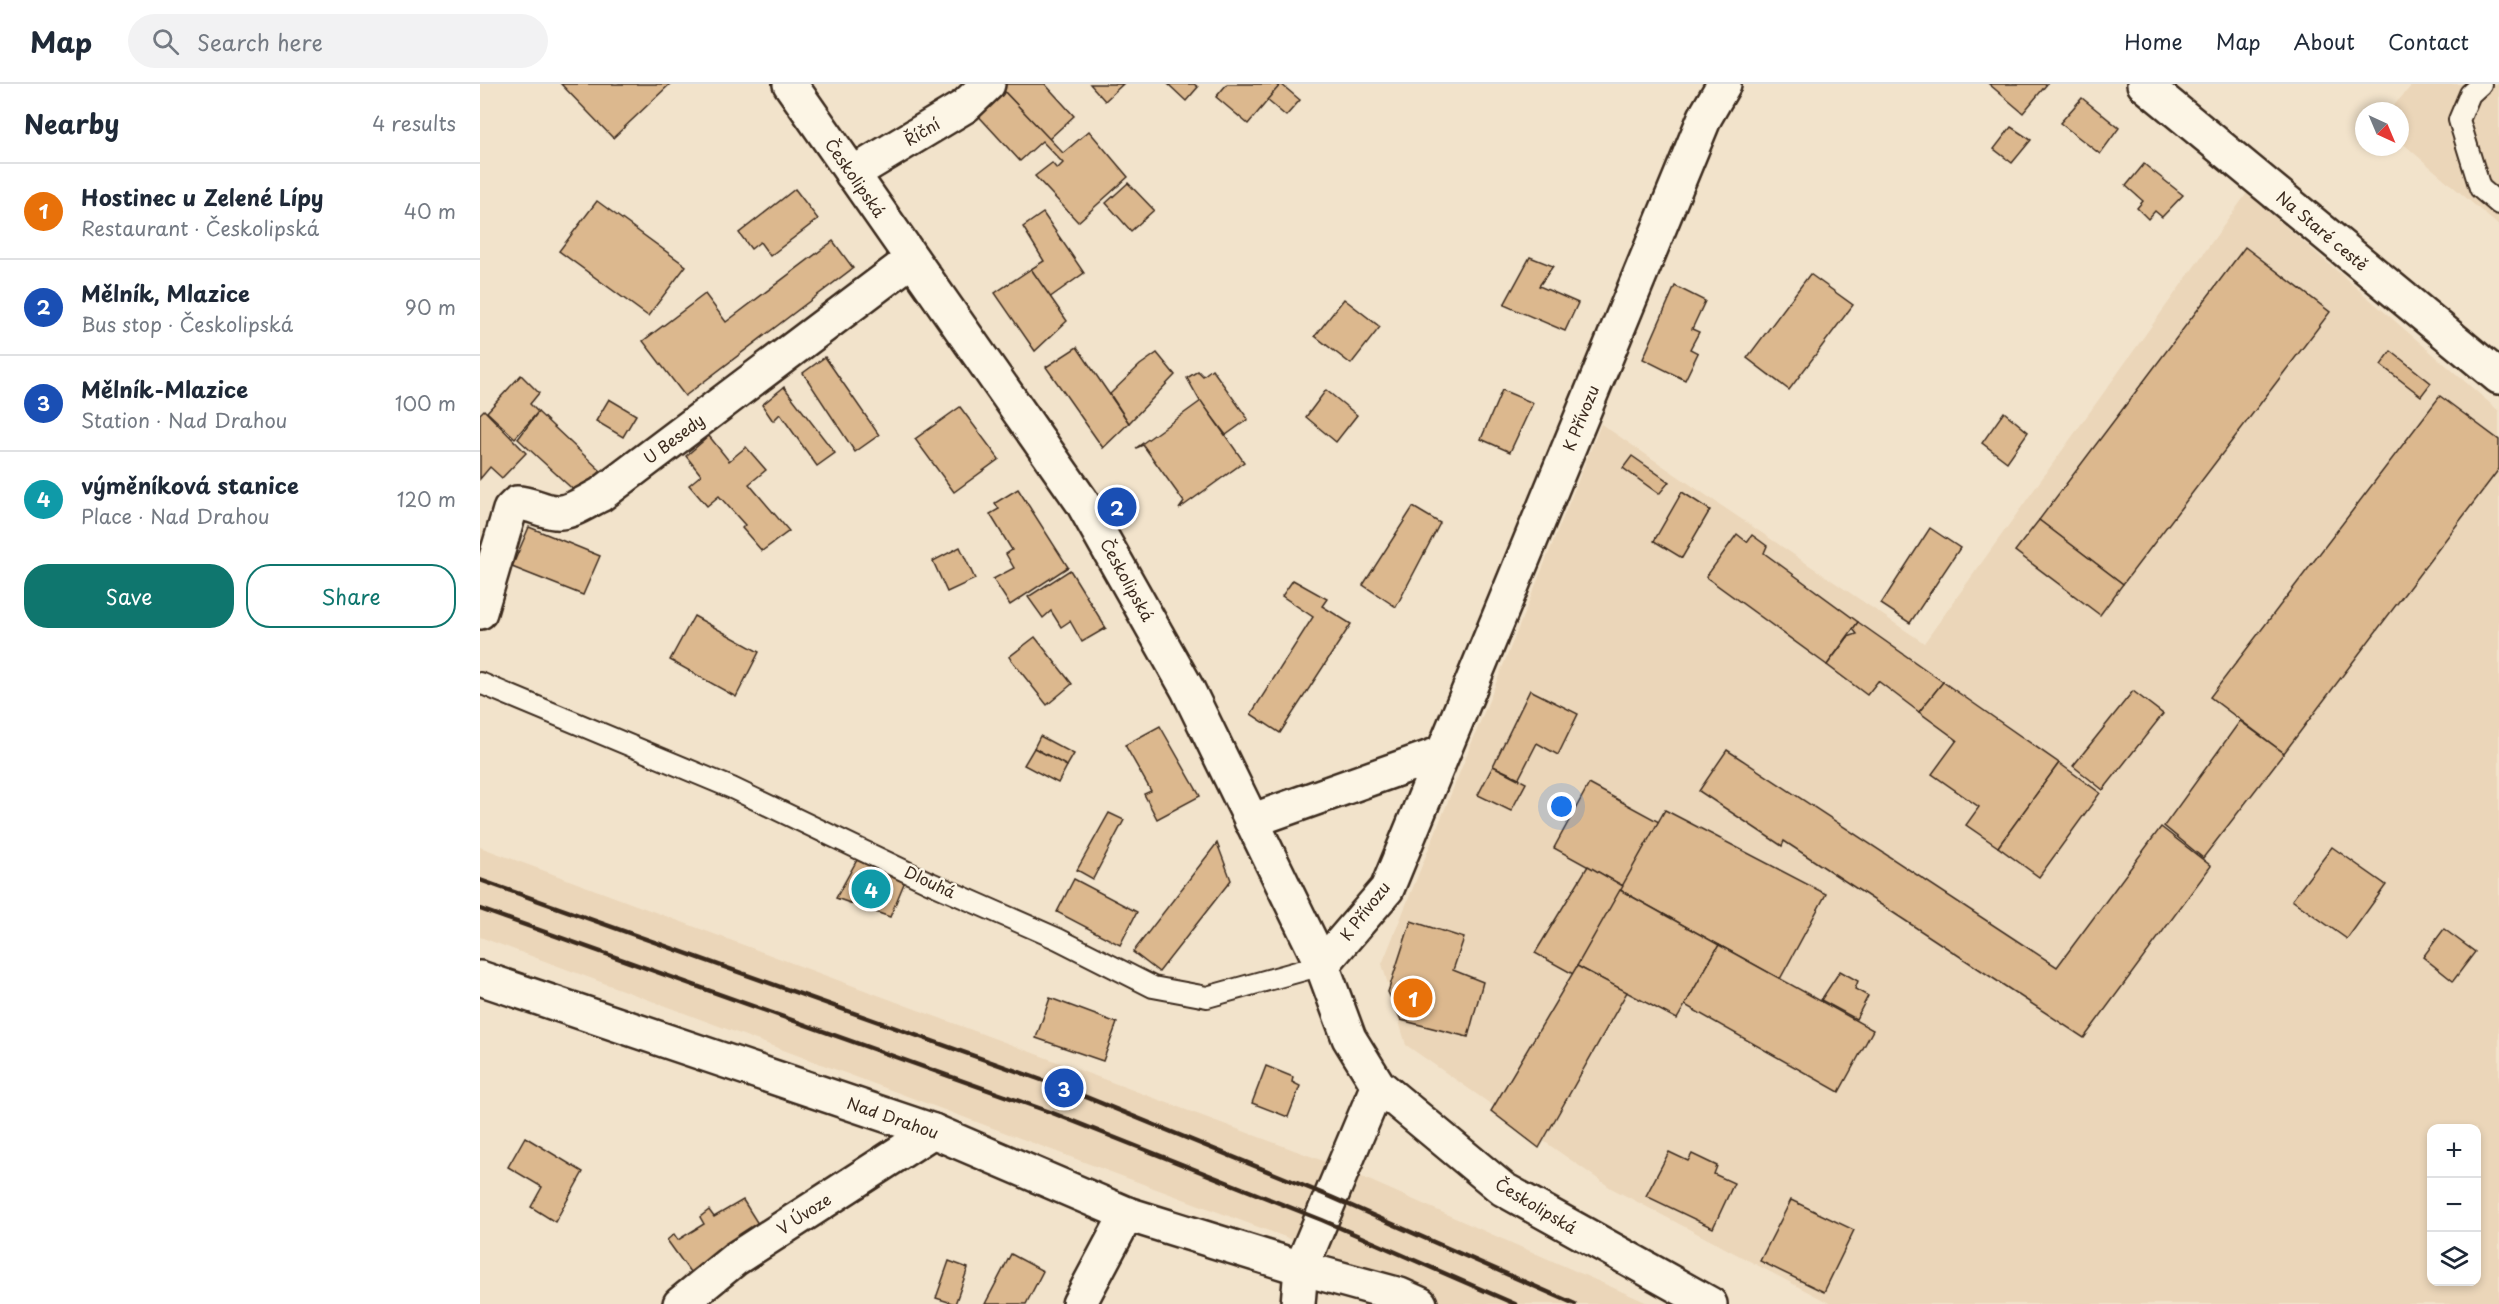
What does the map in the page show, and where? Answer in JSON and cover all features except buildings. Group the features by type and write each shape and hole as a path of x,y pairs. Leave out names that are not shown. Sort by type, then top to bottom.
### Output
{"street":[{"name":"Českolipská","path":"789,84 1082,502 1114,554 1188,690 1322,965 1350,1038 1378,1086 1503,1189 1710,1304"},
{"name":"Říční","path":"852,174 965,106 988,84"},
{"name":"K Přívozu","path":"1322,965 1387,889 1705,117 1724,84"},
{"name":"Na Staré cestě","path":"2144,84 2499,378"},
{"name":"U Besedy","path":"480,612 510,510 518,502 555,512 571,509 600,495 911,260"},
{"path":"1251,821 1442,753"},
{"name":"Nad Drahou","path":"480,978 933,1131 1127,1214 1301,1268 1400,1295 1420,1304"},
{"path":"1298,1304 1301,1268 1378,1086"},
{"name":"V Úvoze","path":"680,1304 735,1259 933,1131"},
{"path":"1079,1304 1127,1214"}],"lane":[{"path":"2470,87 2459,120 2480,188 2499,204"},
{"name":"Dlouhá","path":"480,683 732,788 926,881 1058,939 1153,987 1207,996 1322,965"}],"shaded area":[{"path":"2413,84 2499,84 2499,226 2409,149 2409,102 2397,102"},
{"path":"2247,193 2499,411 2499,1304 1831,1304 1611,1188 1406,1045 1382,964 1601,424 1924,643"},
{"path":"480,847 1337,1166 1650,1304 1443,1304 1304,1244 480,937"}],"railway":[{"path":"480,880 1064,1088 1331,1197 1575,1304"},
{"path":"480,909 1050,1112 1322,1220 1515,1304"}],"place":[{"name":"Mělník, Mlazice","path":"1117,507"},
{"name":"výměníková stanice","path":"871,889"},
{"name":"Hostinec u Zelené Lípy","path":"1413,998"},
{"name":"Mělník-Mlazice","path":"1064,1088"}]}
